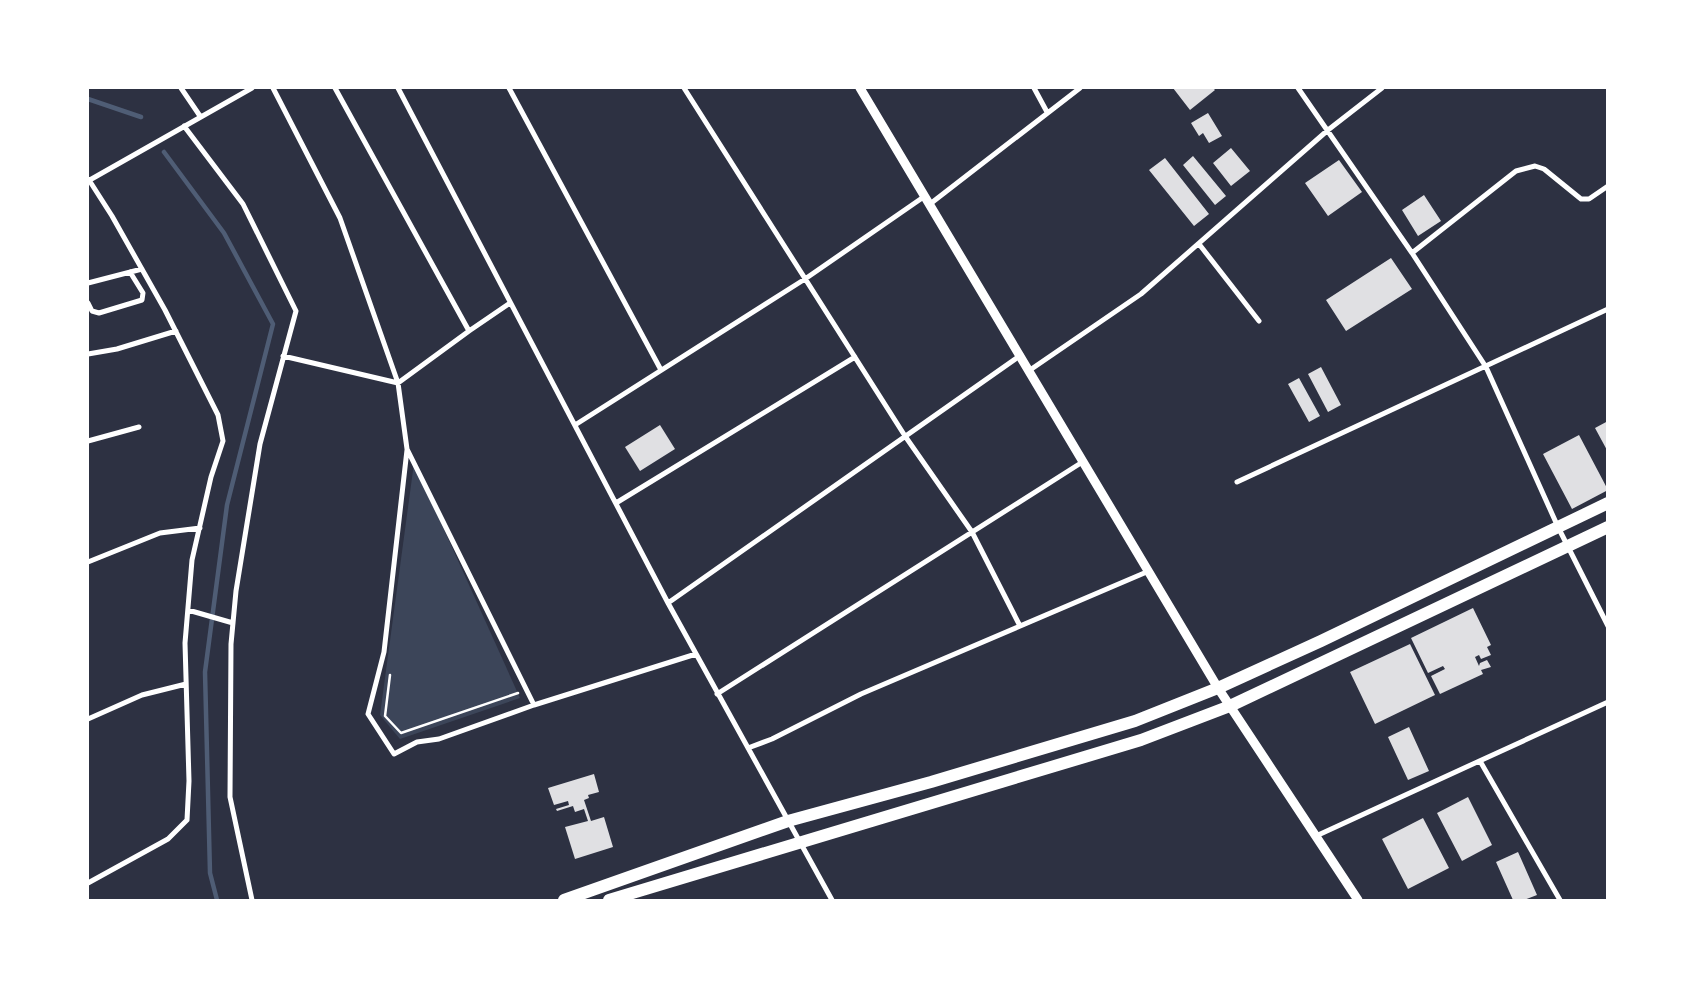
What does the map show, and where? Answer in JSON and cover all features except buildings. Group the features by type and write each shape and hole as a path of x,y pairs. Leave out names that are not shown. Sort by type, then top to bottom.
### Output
{"main road":[{"path":"564,900 788,821 931,782 1135,721 1218,688 1321,642 1608,503"},
{"path":"610,900 1141,740 1230,706 1608,527"}],"street":[{"path":"181,88 200,116"},
{"path":"88,883 168,839 187,820 189,782 185,643 192,560 211,477 223,441 218,415 176,332 142,269 88,181 252,88"},
{"path":"273,88 340,218 398,383 407,449 384,652 368,714 394,754 417,742 439,739 534,705 696,654"},
{"path":"335,88 469,331"},
{"path":"398,88 668,604 832,900"},
{"path":"509,88 661,370"},
{"path":"684,88 905,436 972,532 1020,626"},
{"path":"860,88 1085,461 1218,688 1358,900"},
{"path":"1034,88 1047,112"},
{"path":"575,425 928,200 1080,88"},
{"path":"1298,88 1412,253 1486,367 1558,527 1608,626"},
{"path":"1030,370 1141,294 1328,130 1382,88"},
{"path":"184,126 243,204 296,311 260,444 231,644 230,797 252,900"},
{"path":"1412,253 1516,171 1535,166 1544,169 1581,199 1589,200 1608,186"},
{"path":"1199,244 1259,321"},
{"path":"88,283 142,269"},
{"path":"88,303 92,311 99,313 142,300 143,293 130,272"},
{"path":"284,356 398,383 510,303"},
{"path":"1237,482 1608,309"},
{"path":"88,354 117,349 176,332"},
{"path":"668,604 1021,355"},
{"path":"616,503 855,358"},
{"path":"88,441 139,427"},
{"path":"407,449 534,705"},
{"path":"718,694 1085,461"},
{"path":"88,562 160,534 200,528"},
{"path":"748,748 772,739 861,694 1149,570"},
{"path":"188,610 233,623"},
{"path":"88,719 142,695 186,684"},
{"path":"1316,836 1608,702"},
{"path":"1480,761 1560,900"}],"path":[{"path":"390,667 385,716 401,732 518,693 515,686"}],"shaded area":[{"path":"414,463 520,698 400,739 380,715"}],"waterway":[{"path":"88,99 141,117"},
{"path":"164,152 224,233 273,324 227,505 205,672 210,873 217,900"}]}
